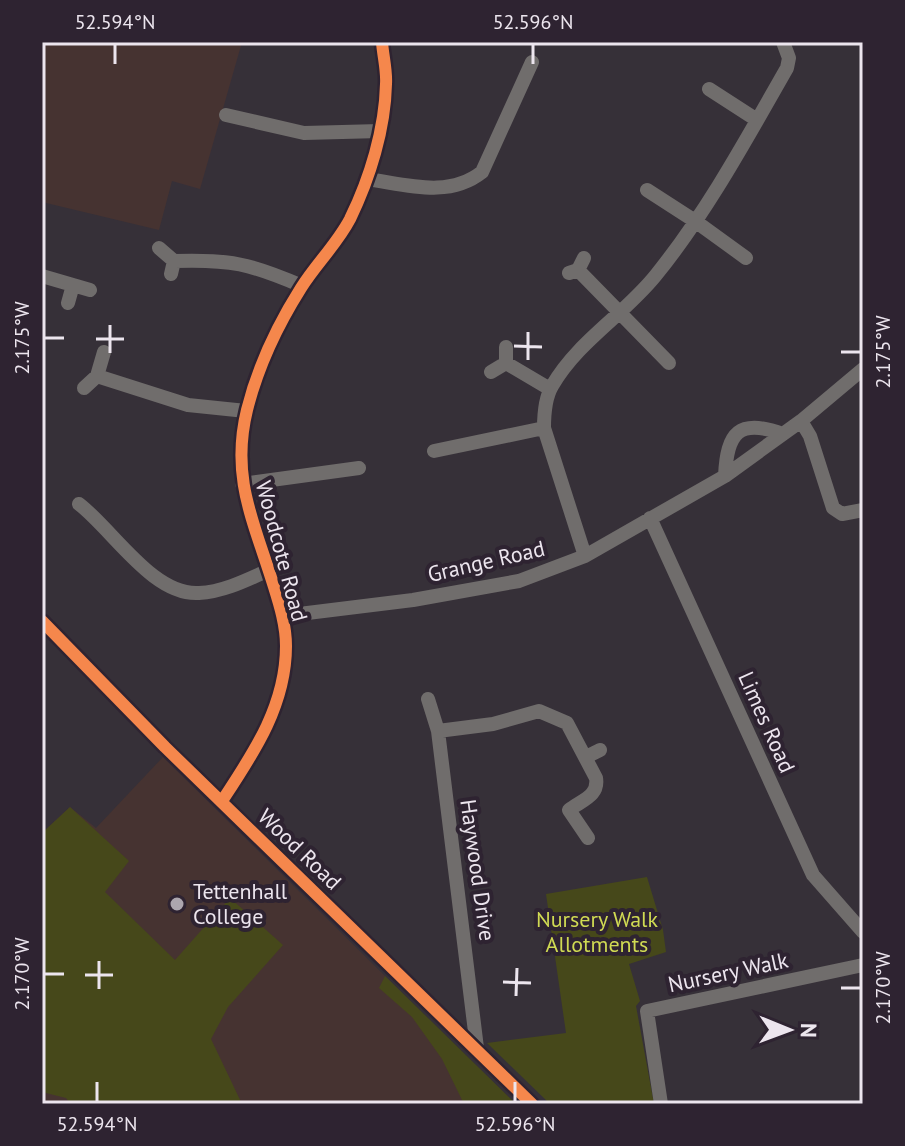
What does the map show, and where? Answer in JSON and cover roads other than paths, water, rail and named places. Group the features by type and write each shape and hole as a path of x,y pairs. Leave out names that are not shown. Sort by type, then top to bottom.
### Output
{"street":[{"name":"Woodcote Road","path":"222,801 261,742 276,704 286,646 283,616 242,484 246,411 270,342 302,286 349,220 366,179 380,131 386,83 382,42"},
{"path":"585,556 544,428 544,409 550,389 578,351 620,313 658,272 695,221 787,68 789,58 783,42"},
{"path":"366,179 437,189 471,181 482,172 524,69"},
{"path":"709,89 757,120"},
{"path":"226,115 239,126 304,133 380,131"},
{"path":"645,189 746,258"},
{"path":"159,248 173,268 204,260 245,263 302,286"},
{"path":"577,267 669,363"},
{"path":"42,276 90,290"},
{"path":"68,303 73,285"},
{"path":"506,347 506,363"},
{"path":"84,388 97,376 104,352"},
{"path":"506,363 550,389"},
{"path":"491,372 506,363"},
{"name":"Grange Road","path":"283,616 413,600 519,581 585,556 725,476 801,421 863,369"},
{"path":"97,376 188,405 246,411"},
{"path":"801,421 810,436 833,508 842,514 863,510"},
{"path":"725,476 731,437 755,426 783,434"},
{"path":"434,451 544,428"},
{"name":"Woodcote Road","path":"242,484 359,468"},
{"path":"79,504 98,509 161,584 179,592 198,594 219,590 269,570"},
{"name":"Limes Road","path":"650,518 813,875 863,932"},
{"name":"Wood Road","path":"42,621 165,747 532,1104"},
{"name":"Haywood Drive","path":"428,699 438,731 477,1048"},
{"path":"438,731 493,724 539,711 567,723 593,769 598,788 569,810 588,838"},
{"path":"586,757 600,750"},
{"name":"Nursery Walk","path":"661,1104 647,1011 863,965"}],"place":[{"name":"Tettenhall College","path":"177,904"}],"park label":[{"name":"Nursery Walk Allotments","path":"597,932"}]}
